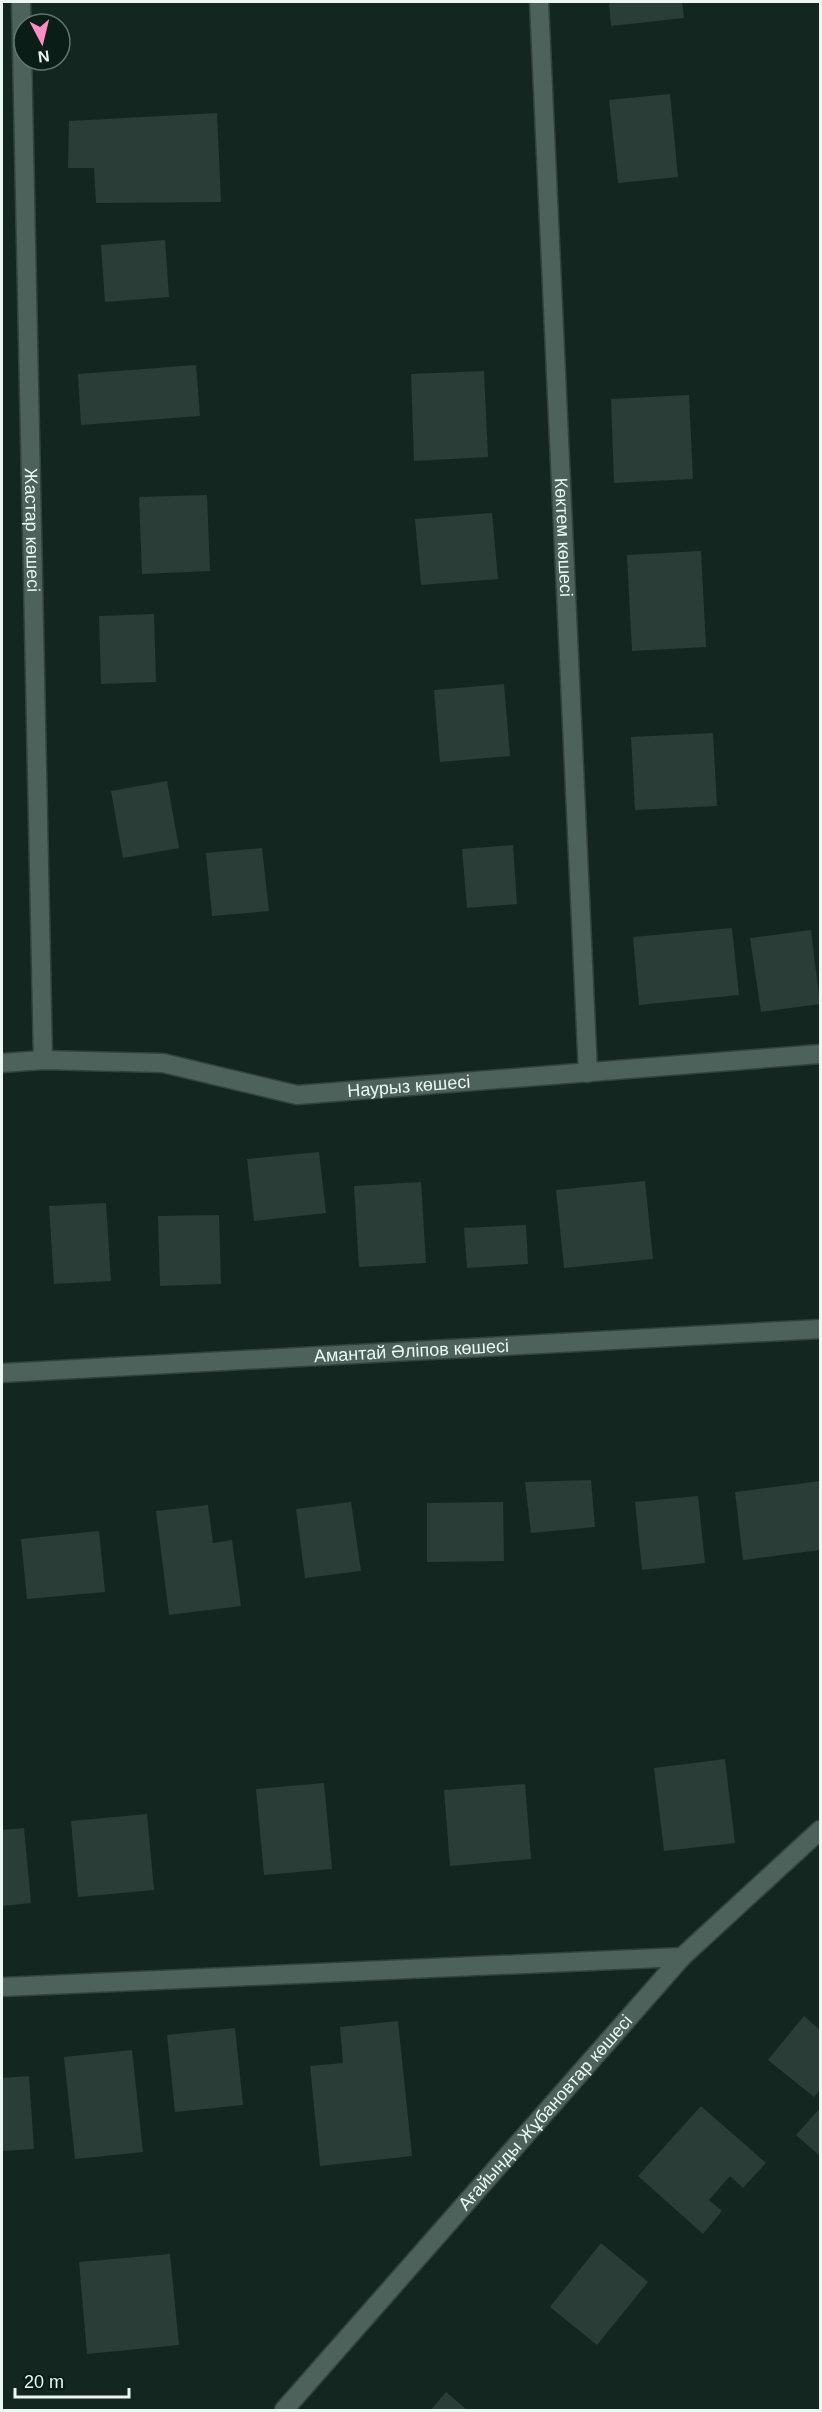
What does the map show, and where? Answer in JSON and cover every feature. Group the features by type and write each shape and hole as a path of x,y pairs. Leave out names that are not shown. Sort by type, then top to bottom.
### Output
{"street":[{"name":"Жастар көшесі","path":"21,2 42,1060"},
{"name":"Көктем көшесі","path":"539,2 588,1073"},
{"name":"Наурыз көшесі","path":"2,1063 42,1060 163,1063 297,1095 820,1054"},
{"name":"Амантай Әліпов көшесі","path":"2,1373 820,1329"},
{"name":"Ағайынды Жұбановтар көшесі","path":"284,2410 682,1958 820,1830"},
{"path":"2,1987 682,1958"}],"building":[{"path":"609,2 682,2 684,18 611,26"},
{"path":"670,94 678,177 618,183 609,100"},
{"path":"217,113 221,202 96,203 94,168 68,168 69,121"},
{"path":"165,240 169,297 105,302 101,245"},
{"path":"196,365 200,416 81,425 78,374"},
{"path":"484,371 488,457 414,461 411,374"},
{"path":"689,395 693,479 614,483 611,399"},
{"path":"207,495 210,571 142,574 139,497"},
{"path":"492,513 498,579 421,585 415,519"},
{"path":"701,551 706,647 632,651 627,555"},
{"path":"154,614 156,682 101,684 99,616"},
{"path":"504,684 510,756 440,762 434,690"},
{"path":"713,733 717,806 635,810 631,737"},
{"path":"167,781 179,848 123,858 111,791"},
{"path":"513,845 517,904 467,908 462,849"},
{"path":"262,848 269,911 212,916 206,853"},
{"path":"732,928 739,995 639,1005 633,937"},
{"path":"811,930 820,1004 761,1012 750,938"},
{"path":"319,1152 326,1213 254,1221 247,1159"},
{"path":"645,1181 653,1259 564,1268 556,1190"},
{"path":"421,1182 426,1263 359,1267 354,1186"},
{"path":"106,1203 111,1281 54,1284 49,1206"},
{"path":"219,1215 221,1284 160,1286 158,1216"},
{"path":"526,1225 528,1264 467,1268 464,1228"},
{"path":"591,1480 595,1527 531,1533 525,1482"},
{"path":"820,1481 820,1550 743,1560 735,1492"},
{"path":"698,1496 705,1563 642,1570 635,1502"},
{"path":"351,1502 361,1571 305,1578 296,1509"},
{"path":"503,1502 504,1561 427,1562 427,1503"},
{"path":"208,1505 213,1543 232,1540 241,1606 169,1615 156,1511"},
{"path":"99,1531 105,1592 27,1599 21,1539"},
{"path":"725,1759 735,1843 664,1851 654,1768"},
{"path":"324,1783 332,1869 264,1875 256,1789"},
{"path":"525,1784 531,1859 450,1866 444,1790"},
{"path":"147,1814 154,1890 78,1897 71,1821"},
{"path":"24,1828 31,1903 2,1906 2,1830"},
{"path":"804,2016 820,2030 820,2090 814,2097 768,2060"},
{"path":"398,2021 412,2156 320,2166 310,2066 343,2063 340,2027"},
{"path":"235,2028 243,2105 175,2112 167,2035"},
{"path":"132,2050 143,2152 75,2159 64,2057"},
{"path":"29,2076 34,2149 2,2151 2,2078"},
{"path":"701,2106 766,2163 743,2188 730,2176 709,2200 722,2211 703,2234 638,2176"},
{"path":"820,2108 820,2156 796,2135"},
{"path":"601,2243 648,2282 597,2345 550,2307"},
{"path":"170,2254 179,2345 87,2354 79,2262"},
{"path":"446,2392 467,2410 431,2410"}]}
